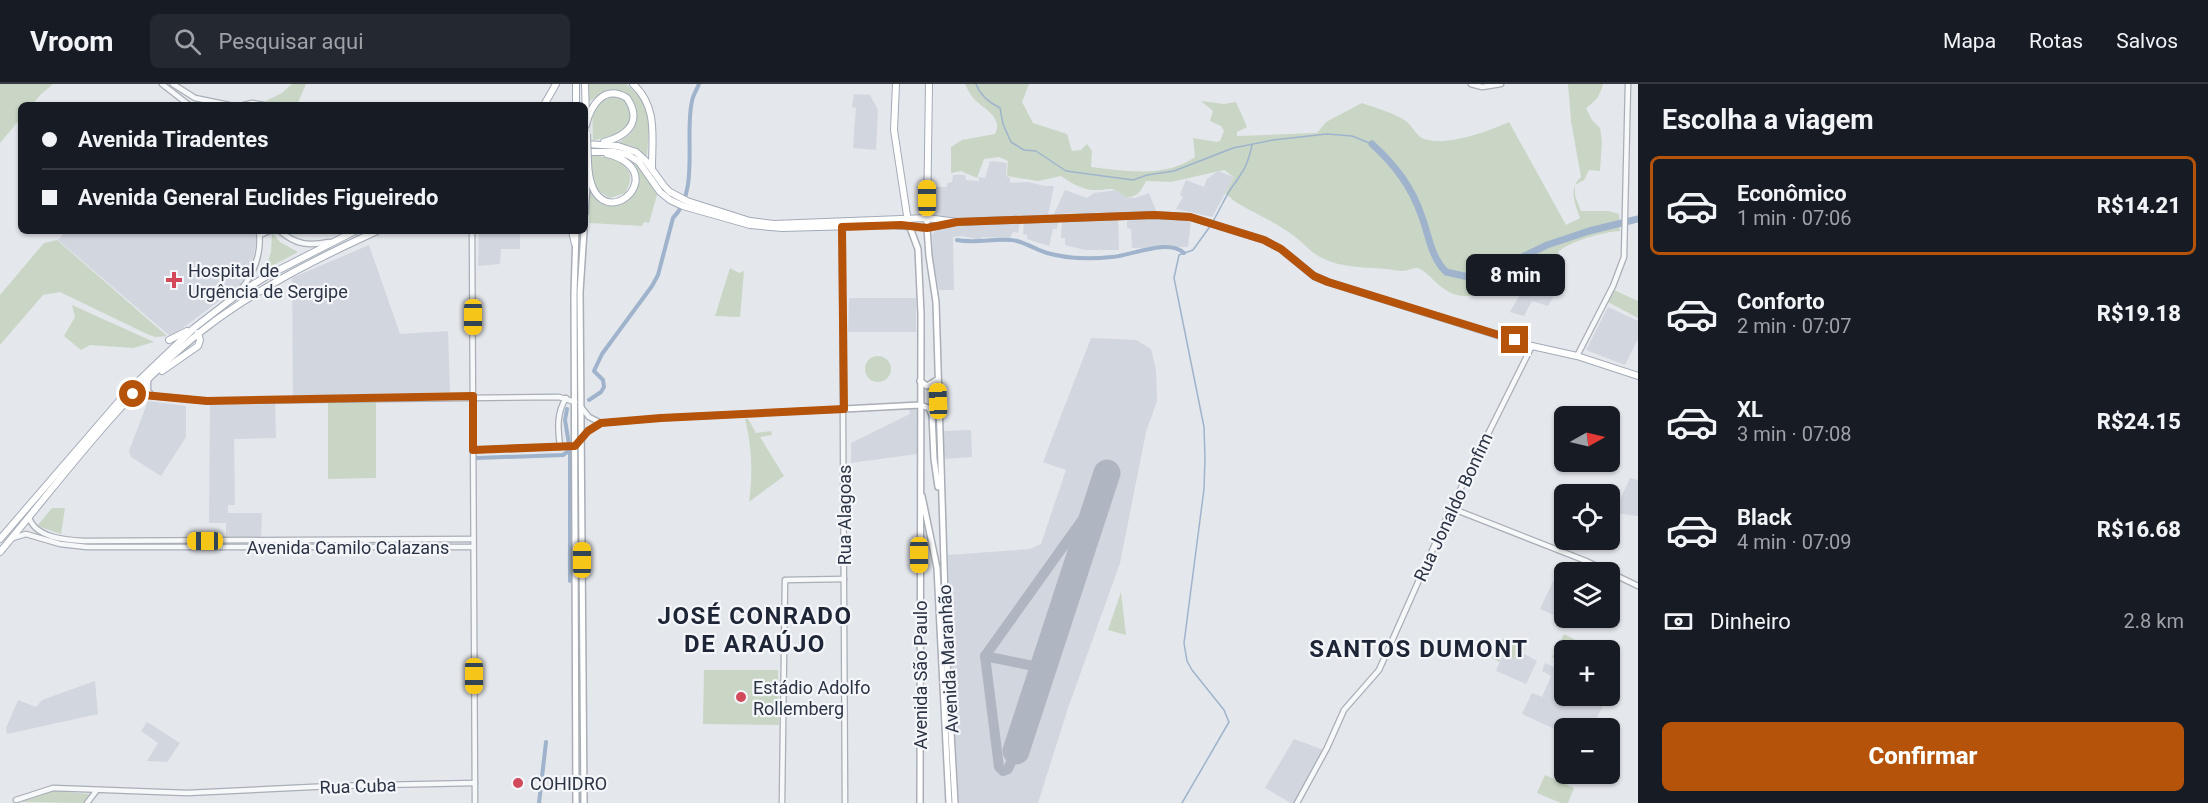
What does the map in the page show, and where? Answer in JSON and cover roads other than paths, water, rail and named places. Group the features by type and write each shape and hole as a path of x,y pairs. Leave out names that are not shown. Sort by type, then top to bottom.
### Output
{"main road":[{"path":"546,102 556,84"},
{"path":"576,84 576,102"},
{"path":"585,84 585,102"},
{"path":"633,84 646,98 650,107 652,168"},
{"path":"896,84 894,130 908,222"},
{"path":"927,228 929,84"},
{"path":"588,119 592,108 600,97 614,93 621,94 630,103 633,113 631,127 620,137 598,144"},
{"path":"588,144 628,149 644,158 663,186 681,201 768,224 908,222 927,228 957,222 1182,216 1274,244 1314,276 1328,282 1532,346 1577,356 1638,376"},
{"path":"588,152 618,152 634,158 660,192 756,226 842,227 908,222 927,218 957,222"},
{"path":"588,162 593,190 601,200 612,203 630,195 635,182 631,168 623,160 601,152"},
{"name":"Avenida São Paulo","path":"908,222 917,244 920,271 920,803"},
{"name":"Avenida Maranhão","path":"927,228 929,264 936,302 937,380 955,803"},
{"path":"0,539 126,393 195,330 238,294 265,277 349,234"},
{"path":"169,340 195,330 233,310 305,266 371,234"},
{"path":"574,234 575,402 571,446 576,803"},
{"path":"584,234 580,292 584,803"},
{"path":"0,552 133,394 148,379 198,346 200,340 195,330"},
{"path":"920,381 927,386 937,380"},
{"path":"844,409 920,405 929,408 932,414 934,459 942,506"},
{"name":"Avenida Maranhão","path":"920,489 937,568 948,803"},
{"path":"944,735 951,734"}],"street":[{"path":"162,84 185,102"},
{"path":"173,84 201,100 212,102"},
{"path":"1471,84 1482,87 1501,84"},
{"path":"1577,356 1613,286 1624,257 1628,84"},
{"name":"Rua Alagoas","path":"842,227 845,803"},
{"path":"238,294 253,272 257,261 260,234"},
{"path":"285,234 300,244 316,245 332,242"},
{"path":"472,234 475,803"},
{"name":"Rua Jonaldo Bonfim","path":"1297,803 1347,705 1379,670 1451,508 1532,346"},
{"path":"148,379 148,391 155,398"},
{"path":"133,394 155,398 217,401 473,396 566,398 575,402"},
{"path":"560,447 558,418 560,408 566,398"},
{"path":"581,406 589,417 601,423"},
{"path":"473,450 571,446 582,441 588,431 601,423 844,409"},
{"path":"1451,508 1586,561 1638,586"},
{"name":"Avenida Camilo Calazans","path":"29,517 35,529 61,538 84,541 473,547"},
{"name":"Avenida Camilo Calazans","path":"10,540 26,534 80,547 159,548 473,540"},
{"path":"159,541 159,548"},
{"path":"782,803 785,580 844,579"},
{"name":"Rua Cuba","path":"19,803 16,800 53,788 187,793 332,786 475,783"},
{"path":"87,803 97,790"}],"waterway":[{"path":"589,400 601,392 604,387 603,380 594,371 602,354 658,275 673,218 681,207 686,193 690,162 690,114 699,84"},
{"path":"976,84 980,92 1000,108 1003,124 1011,142 1024,150 1036,151 1066,171 1133,180 1147,175 1174,171 1233,148 1273,140 1327,134 1352,136 1372,144"},
{"path":"1372,144 1395,168 1408,186 1418,206 1434,253 1446,272 1473,278 1498,273 1518,259 1547,245 1589,231 1638,219"},
{"path":"1213,221 1245,167 1252,145"},
{"path":"1182,803 1229,722 1224,710 1192,670 1187,661 1184,643 1204,489 1205,458 1204,427 1174,278 1179,255 1193,250 1211,225"},
{"path":"957,240 1017,241 1047,253 1080,258 1120,256 1159,247 1177,249 1184,253"},
{"path":"567,409 565,420 570,450 570,581"},
{"path":"477,458 563,455 570,450"},
{"path":"539,803 546,742"}],"place":[{"name":"Hospital de Urgência de Sergipe","path":"174,280"},
{"name":"Estádio Adolfo Rollemberg","path":"741,697"},
{"name":"COHIDRO","path":"518,783"}],"district":[{"name":"JOSÉ CONRADO DE ARAÚJO","path":"755,630"},
{"name":"SANTOS DUMONT","path":"1419,649"}]}
